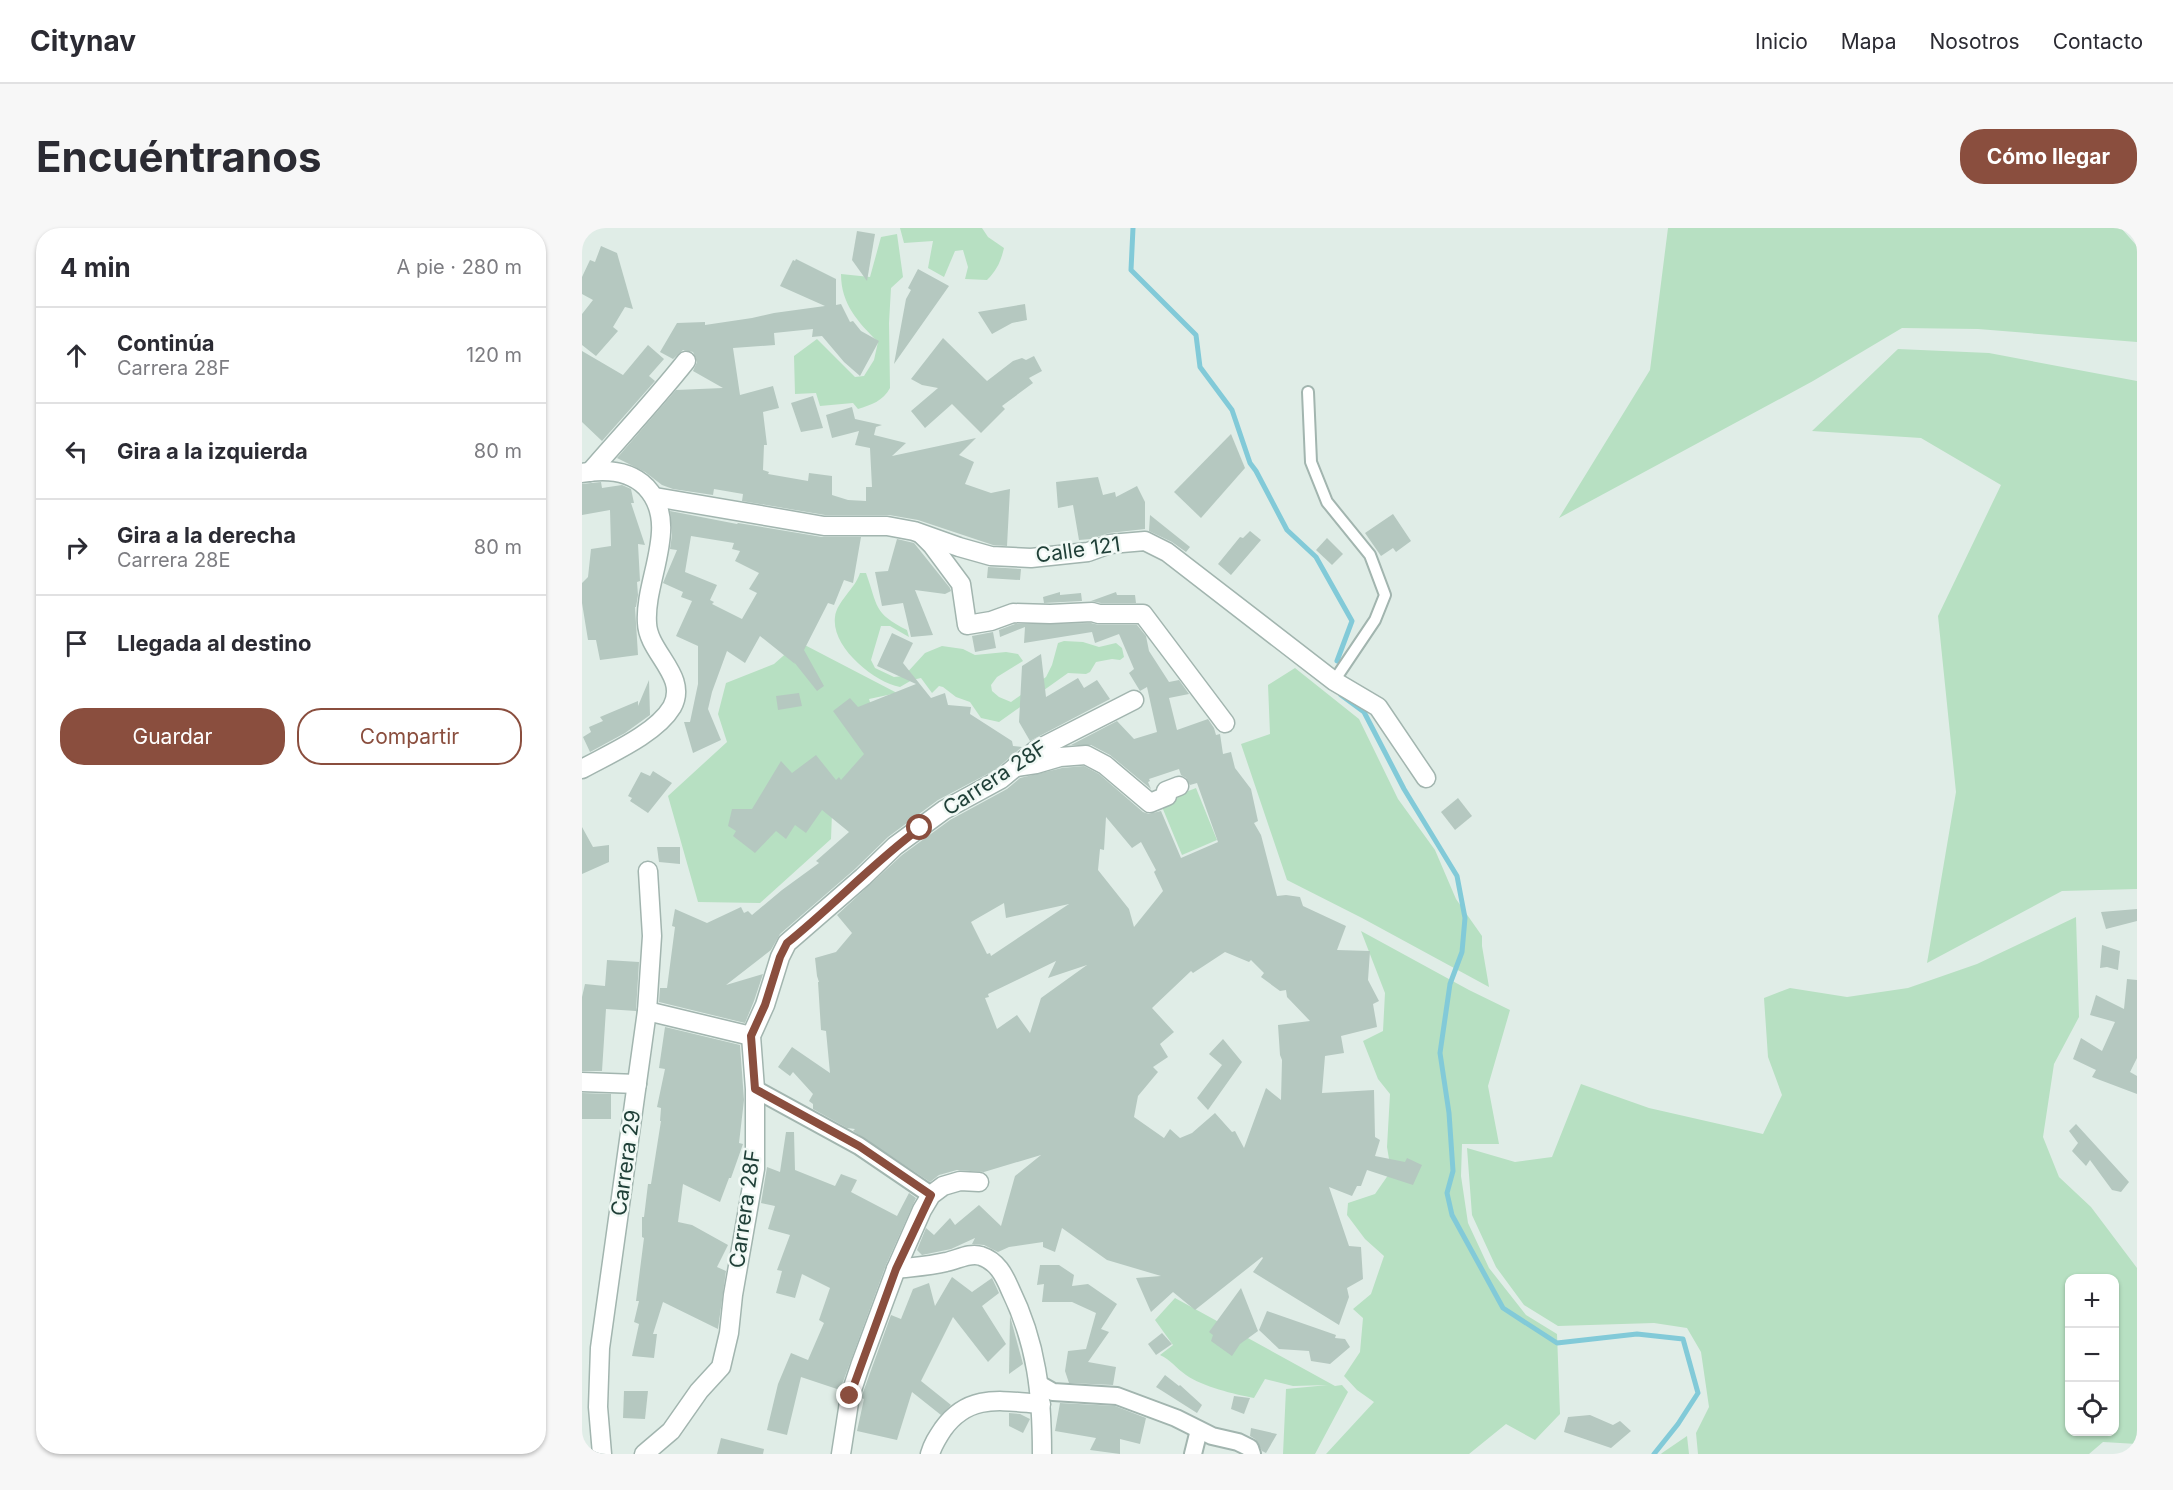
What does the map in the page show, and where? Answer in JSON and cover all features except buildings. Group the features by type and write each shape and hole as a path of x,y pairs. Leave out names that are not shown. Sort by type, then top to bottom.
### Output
{"street":[{"path":"586,472 661,393 686,361"},
{"path":"582,769 636,739 657,723 672,707 677,692 672,674 652,643 646,624 663,520 655,496 638,479 619,472 586,472"},
{"name":"Calle 121","path":"655,496 824,526 888,526 920,533 991,556 1031,558 1088,552 1110,544 1145,541 1167,552 1334,681 1378,707 1426,778"},
{"path":"920,533 932,545 961,584 967,625 991,621 1012,613 1143,614 1225,723"},
{"name":"Carrera 28F","path":"644,1454 671,1431 699,1391 721,1367 729,1333 754,1168 755,1089 751,1036 765,1005 780,957 787,943 863,878 895,846 944,810 1000,778 1036,750 1134,700"},
{"path":"1014,768 1060,756 1086,755 1106,765 1150,803 1167,796 1166,791 1179,786"},
{"name":"Carrera 29","path":"602,1454 591,1348 609,1273 647,1011 652,936 648,871"},
{"path":"647,1011 751,1036"},
{"path":"582,1082 637,1084"},
{"path":"755,1089 859,1146 931,1195"},
{"path":"841,1454 850,1396 896,1269 931,1195 943,1186 956,1182 979,1182"},
{"path":"896,1269 980,1255 994,1263 1003,1275 1019,1307 1032,1343 1041,1404 1042,1454"},
{"path":"1039,1384 1053,1392 1117,1396 1176,1418 1212,1436 1238,1442 1250,1448 1252,1454"},
{"path":"930,1454 933,1442 950,1419 972,1404 993,1400 1041,1404"},
{"path":"1193,1454 1198,1430"}],"lane":[{"path":"1308,392 1311,462 1327,502 1370,555 1385,595 1375,620 1334,681"}],"green space":[{"path":"900,228 982,228 988,237 1004,248 998,265 987,280 965,279 968,267 963,250 955,251 944,277 928,268 933,241 904,243"},
{"path":"1668,228 2121,228 2137,246 2137,342 1978,329 1902,328 1813,381 1559,518 1650,370"},
{"path":"897,234 903,277 891,288 890,388 880,399 858,409 853,403 820,406 816,393 795,394 794,356 817,339 855,377 864,376 874,360 878,342 858,320 847,303 841,274 870,277 881,237"},
{"path":"1898,349 1989,353 2137,381 2137,889 2062,891 1927,963 1956,792 1938,616 2001,485 1921,438 1812,431"},
{"path":"860,573 866,573 875,601 882,613 907,630 909,637 890,626 881,626 871,660 875,668 894,677 904,676 925,653 942,646 963,649 975,655 1006,652 1018,654 1023,661 997,677 991,685 992,691 999,697 1011,702 1046,677 1058,643 1083,642 1099,647 1116,643 1122,648 1124,657 1120,660 1096,662 1086,674 1068,673 999,722 981,718 970,702 956,697 943,687 939,686 932,693 921,678 900,687 890,684 867,671 847,651 836,628 836,611"},
{"path":"799,642 897,693 869,699 887,756 832,813 831,839 760,903 698,902 668,796 727,742 718,714 726,683 774,664"},
{"path":"1295,668 1359,719 1398,799 1435,850 1456,899 1482,936 1489,987 1287,880 1241,744 1270,734 1268,685"},
{"path":"1196,788 1217,840 1182,855 1160,802"},
{"path":"2076,917 2079,1017 2054,1064 2043,1137 2059,1177 2091,1207 2137,1268 2137,1444 2103,1442 2089,1454 1698,1454 1696,1433 1709,1407 1701,1352 1687,1328 1654,1323 1558,1326 1524,1305 1496,1267 1472,1215 1467,1148 1515,1162 1552,1157 1581,1084 1649,1108 1763,1134 1782,1095 1768,1057 1764,998 1790,988 1847,997 1908,988 1977,964"},
{"path":"1361,931 1510,1010 1488,1086 1499,1144 1462,1144 1461,1176 1468,1223 1489,1268 1526,1315 1557,1334 1560,1414 1535,1440 1506,1424 1469,1454 1326,1454 1374,1402 1357,1390 1344,1376 1360,1352 1363,1318 1353,1309 1371,1294 1384,1256 1365,1239 1347,1215 1348,1203 1375,1194 1391,1171 1387,1147 1390,1094 1378,1079 1363,1041 1383,1031 1385,993"},
{"path":"1175,1298 1335,1386 1342,1385 1348,1392 1315,1454 1283,1454 1286,1389 1328,1385 1293,1386 1265,1379 1254,1398 1219,1390 1193,1379 1160,1355 1173,1345 1155,1320"},
{"path":"1687,1436 1689,1454 1661,1454 1662,1453"}],"waterway":[{"path":"1133,228 1131,270 1196,335 1200,367 1232,410 1250,463 1287,530 1316,557 1352,621 1337,661"},
{"path":"1341,695 1364,712 1404,789 1457,876 1465,918 1462,952 1450,984 1440,1053 1449,1113 1453,1171 1447,1193 1452,1215 1503,1308 1557,1343 1637,1334 1683,1339 1698,1393 1678,1424 1654,1454"}],"route":[{"path":"850,1396 896,1269 931,1195 859,1146 755,1089 751,1036 765,1005 780,957 787,943 863,878 895,846 920,828"}]}
